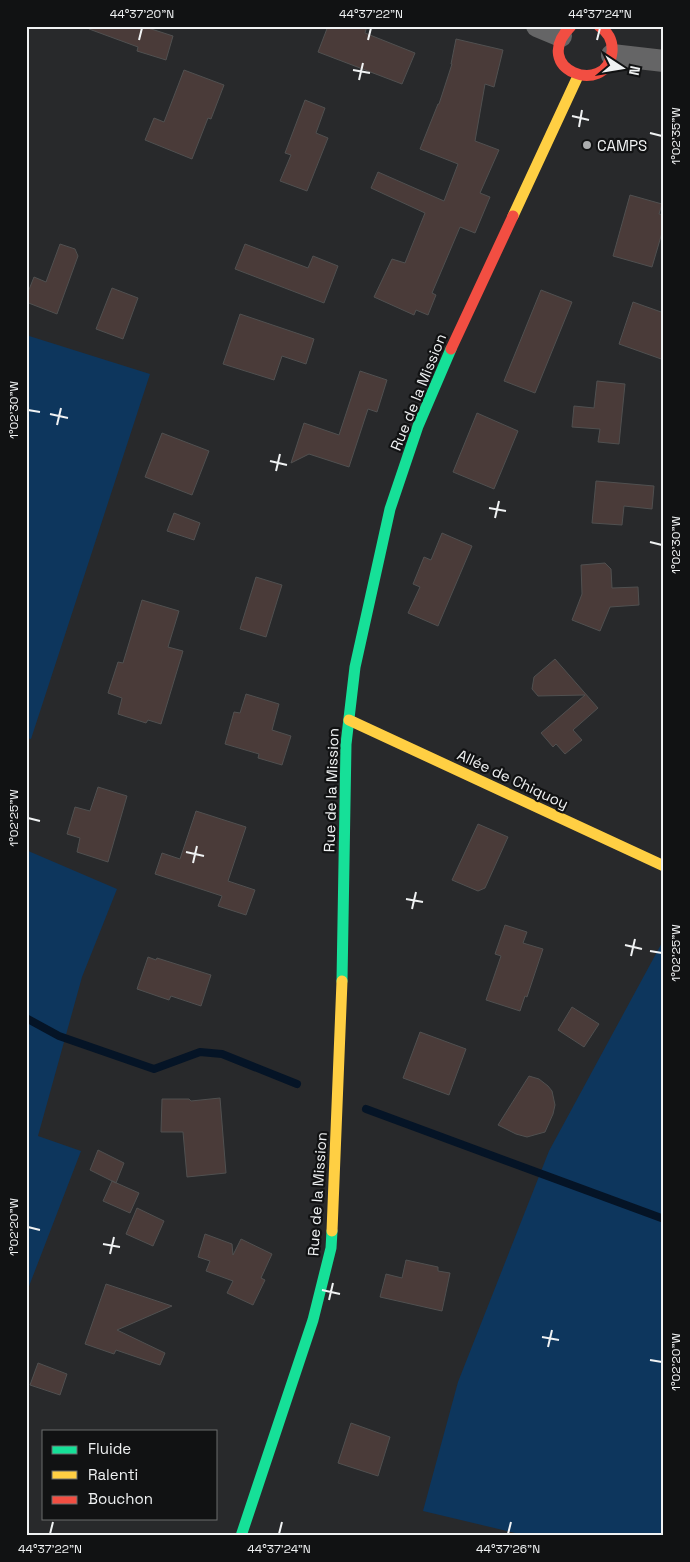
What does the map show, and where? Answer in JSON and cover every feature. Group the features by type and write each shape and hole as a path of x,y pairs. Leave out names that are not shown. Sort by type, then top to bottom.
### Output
{"main road":[{"path":"566,31 558,44 560,60 570,72 578,76 587,76 603,70 609,63 612,54 610,37 599,26"},
{"name":"Rue de la Mission","path":"241,1536 313,1320 331,1248 341,1022 346,744 355,667 390,509 418,426 454,342 578,76"},
{"name":"Allée de Chiquoy","path":"348,720 664,866"}],"street":[{"path":"536,26 566,31"},
{"path":"612,54 664,61"}],"shaded area":[{"path":"26,335 150,374 31,739 26,738"},
{"path":"26,850 117,889 82,977 38,1136 81,1151 26,1294"},
{"path":"664,939 664,1536 528,1536 423,1511 458,1382 549,1151"}],"building":[{"path":"89,26 142,26 173,36 166,60 137,51 138,47 89,29"},
{"path":"328,26 367,26 365,33 415,53 402,84 318,52"},
{"path":"456,39 503,50 494,87 485,84 475,141 499,150 480,193 490,197 475,233 460,227 432,293 436,295 428,315 416,310 414,315 374,297 392,259 405,263 425,213 371,188 378,172 444,201 458,164 420,149 439,104 452,64"},
{"path":"184,70 224,85 211,119 208,118 192,159 145,140 154,118 164,122"},
{"path":"305,100 325,108 316,133 328,138 307,191 280,181 291,155 285,153"},
{"path":"630,195 662,204 659,214 664,215 664,226 652,267 613,256"},
{"path":"60,244 75,249 78,256 57,314 26,302 26,297 34,277 46,282"},
{"path":"245,244 308,268 313,256 338,266 324,303 235,269"},
{"path":"112,288 138,298 123,339 96,329"},
{"path":"541,290 572,302 535,393 504,381"},
{"path":"633,302 664,313 664,360 619,344"},
{"path":"240,314 314,339 306,364 282,356 274,380 223,364"},
{"path":"360,371 387,380 377,412 368,409 349,467 309,454 291,463 304,423 339,435"},
{"path":"597,381 625,384 619,444 598,442 600,429 572,427 574,406 594,408"},
{"path":"477,413 518,431 494,489 453,472"},
{"path":"162,433 209,451 192,495 145,477"},
{"path":"596,481 654,486 652,509 624,506 622,525 592,523"},
{"path":"174,513 200,523 194,540 167,531"},
{"path":"442,533 472,546 438,626 408,613 420,587 413,584 424,557 431,560"},
{"path":"605,563 611,569 612,588 638,587 639,605 610,607 600,631 572,620 582,594 581,565"},
{"path":"256,577 282,585 266,637 240,629"},
{"path":"142,600 179,611 168,647 183,651 161,724 148,720 146,723 118,714 122,698 108,693 118,662 123,663"},
{"path":"555,659 598,708 573,730 582,740 565,754 556,744 553,747 541,733 585,695 538,696 532,689 534,677"},
{"path":"246,694 279,704 272,730 291,736 282,765 258,758 259,754 225,744 234,712 240,713"},
{"path":"98,787 127,796 108,862 77,852 80,838 67,834 75,807 90,811"},
{"path":"196,811 246,827 228,881 255,890 246,915 218,906 222,896 155,874 162,853 180,859"},
{"path":"478,824 508,837 485,888 478,891 452,880"},
{"path":"505,925 527,932 523,943 543,949 527,997 525,996 520,1011 486,1000 501,956 495,954"},
{"path":"148,957 156,960 157,958 211,975 201,1006 171,996 169,1000 137,989"},
{"path":"572,1007 599,1024 584,1047 558,1030"},
{"path":"420,1032 466,1049 449,1095 403,1078"},
{"path":"529,1076 539,1079 548,1086 552,1091 555,1105 545,1132 527,1137 498,1125"},
{"path":"220,1098 226,1173 187,1177 183,1132 161,1132 162,1099 189,1099 191,1101"},
{"path":"98,1150 124,1163 116,1183 90,1170"},
{"path":"112,1181 139,1193 130,1213 103,1201"},
{"path":"137,1208 164,1221 153,1246 126,1234"},
{"path":"205,1234 232,1244 233,1255 241,1239 272,1254 261,1278 265,1280 253,1305 227,1293 233,1281 206,1271 210,1261 198,1257"},
{"path":"406,1260 438,1267 438,1271 450,1273 442,1311 380,1297 386,1274 402,1278"},
{"path":"106,1284 172,1306 117,1330 165,1353 160,1365 116,1350 114,1354 85,1344"},
{"path":"38,1363 67,1374 60,1395 30,1385"},
{"path":"351,1423 390,1437 378,1476 338,1463"}],"waterway":[{"path":"26,1018 59,1036 154,1069 200,1052 222,1054 297,1084"},
{"path":"366,1109 664,1219"}],"traffic: fast":[{"path":"342,981 346,744 355,667 390,509 418,426 451,349"},
{"path":"241,1536 313,1320 331,1248 332,1231"}],"traffic: slow":[{"path":"513,216 578,76"},
{"path":"349,720 664,866"},
{"path":"332,1231 342,981"}],"traffic: jam":[{"path":"571,26 560,41 559,55 564,65 574,72 585,75 597,73 607,66 612,52 612,44 609,37 599,26"},
{"path":"451,349 513,216"}],"place":[{"name":"CAMPS","path":"587,145"}]}
